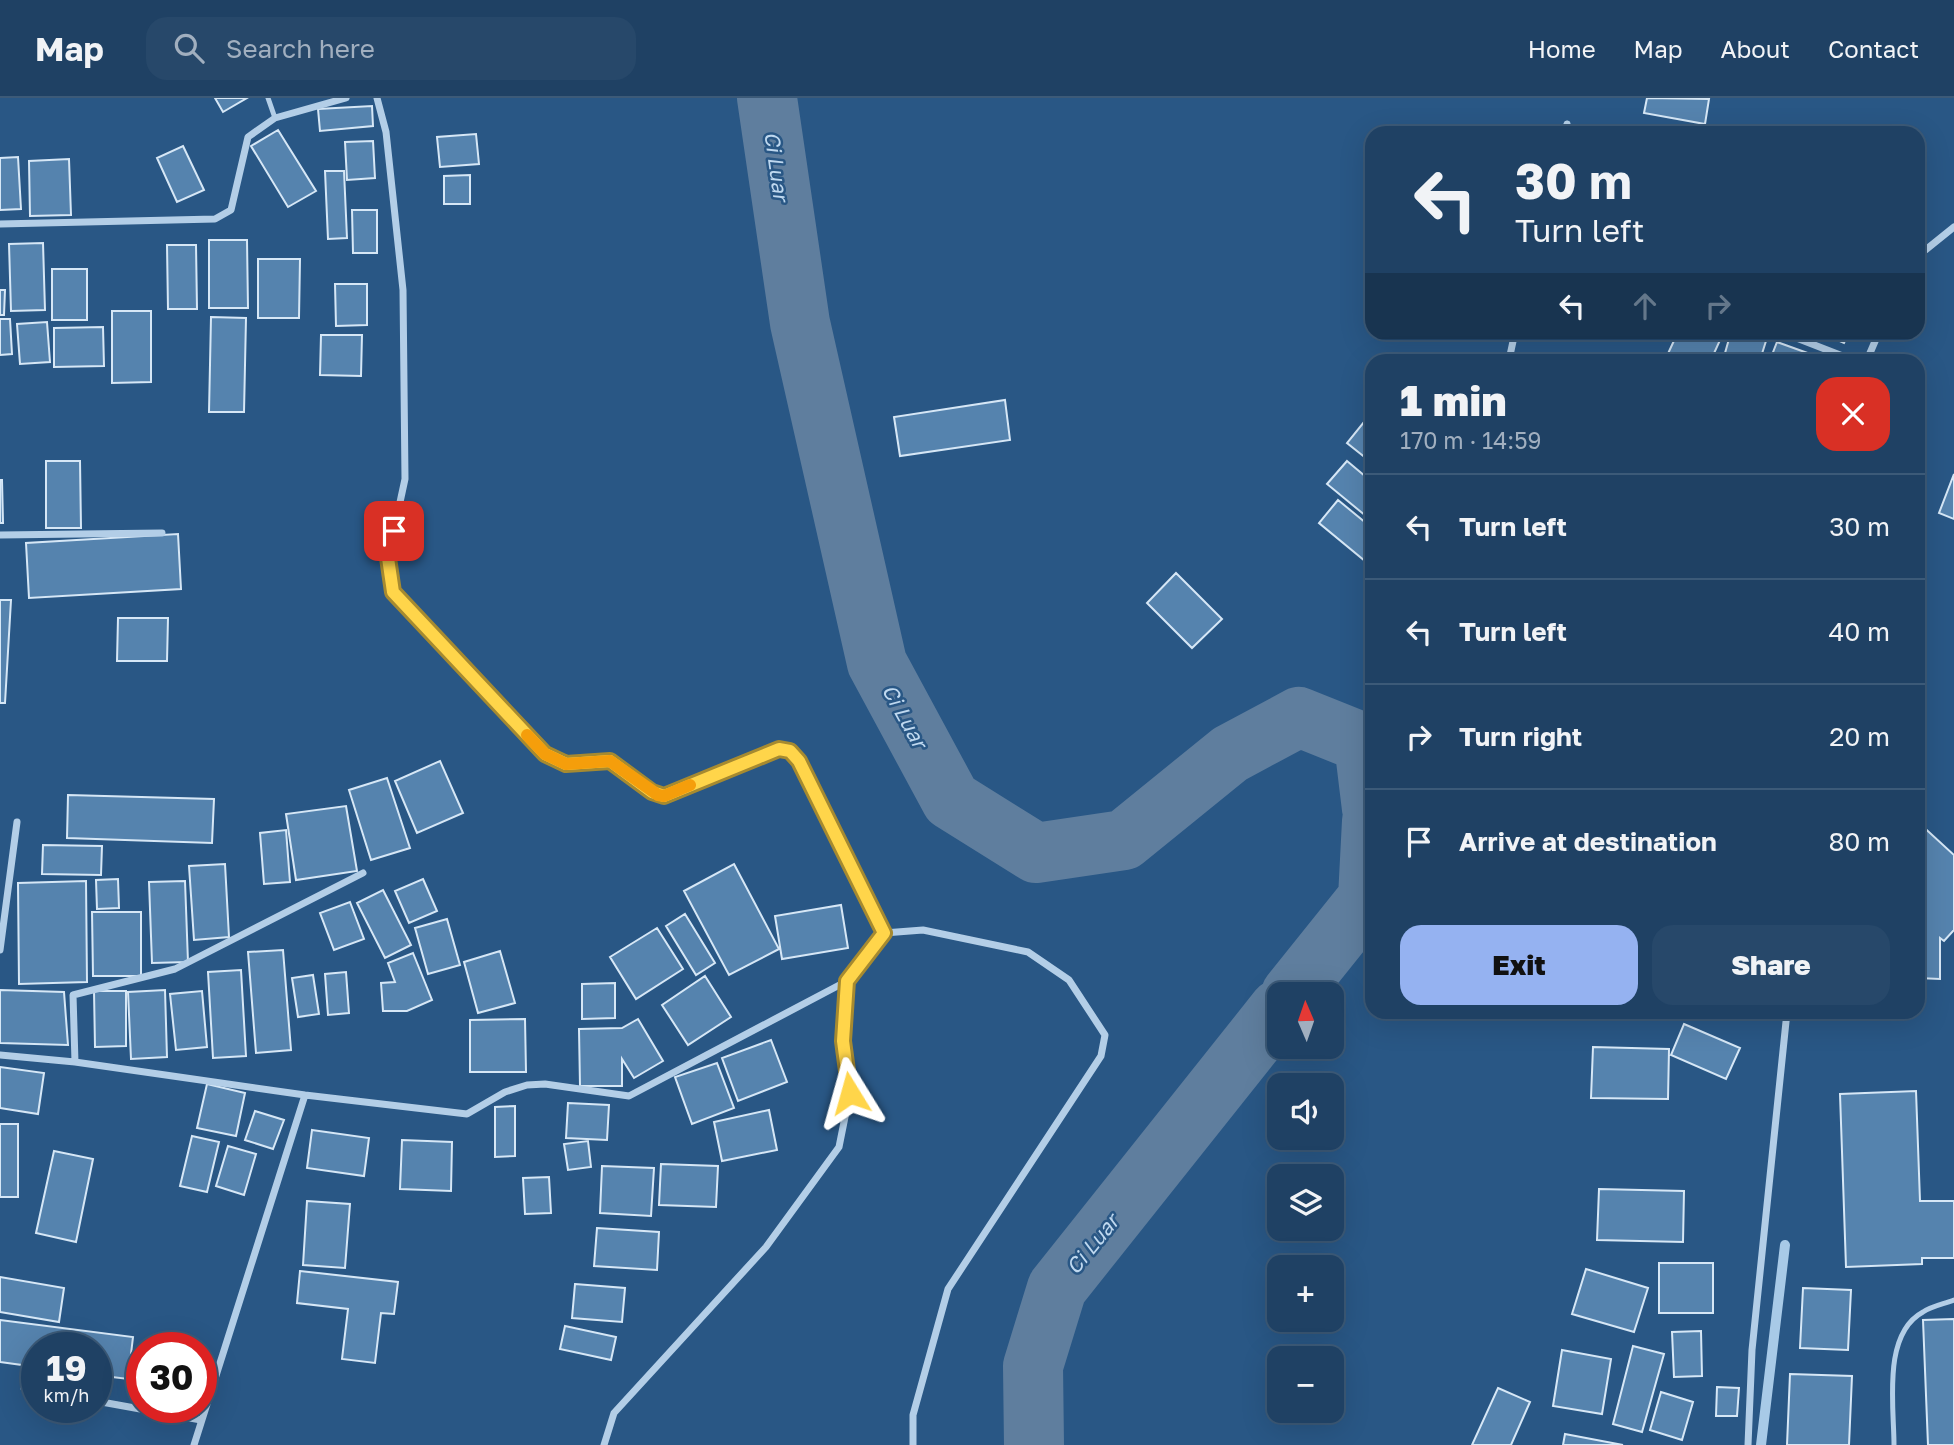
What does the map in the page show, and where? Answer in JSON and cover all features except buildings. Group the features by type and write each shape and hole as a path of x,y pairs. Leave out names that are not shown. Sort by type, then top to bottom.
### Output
{"street":[{"path":"0,224 215,219 231,210 248,137 275,118 346,98"},
{"path":"377,98 386,131 404,290 405,479 388,558 393,592 545,754 566,764 610,761 652,792 664,796 779,749 790,751 799,761 884,933"},
{"path":"1925,250 1954,227"},
{"path":"1802,340 1838,354"},
{"path":"0,535 162,533"},
{"path":"0,950 17,822"},
{"path":"75,1062 73,995 175,969 363,873"},
{"path":"0,1055 75,1062 305,1095 467,1114 505,1092 527,1085 545,1084 629,1096 847,981 884,933 923,930 1028,952 1069,980 1105,1035 1101,1056 948,1289 913,1415 913,1445"},
{"path":"604,1445 614,1413 766,1247 839,1147 850,1093 843,1041 847,981"},
{"path":"1748,1445 1752,1350 1786,1019"},
{"path":"217,1370 305,1095"},
{"path":"194,1445 200,1423"}],"lane":[{"path":"268,98 275,118"},
{"path":"1894,1445 1895,1362 1902,1333 1921,1312 1954,1300"}],"waterway":[{"name":"Ci Luar","path":"767,98 800,323 877,663 951,800 1036,853 1124,840 1230,754 1299,717 1364,743 1365,751"},
{"name":"Ci Luar","path":"1301,982 1365,902"},
{"name":"Ci Luar","path":"1034,1445 1033,1366 1057,1288 1267,1024"},
{"path":"1761,1445 1785,1245"}],"slow traffic":[{"path":"527,735 545,754 566,764 610,761 658,795 664,796 690,785"}],"route":[{"path":"394,531 388,558 393,592 545,754 566,764 610,761 652,792 664,796 779,749 790,751 799,761 884,933 847,981 843,1041 850,1093"}]}
